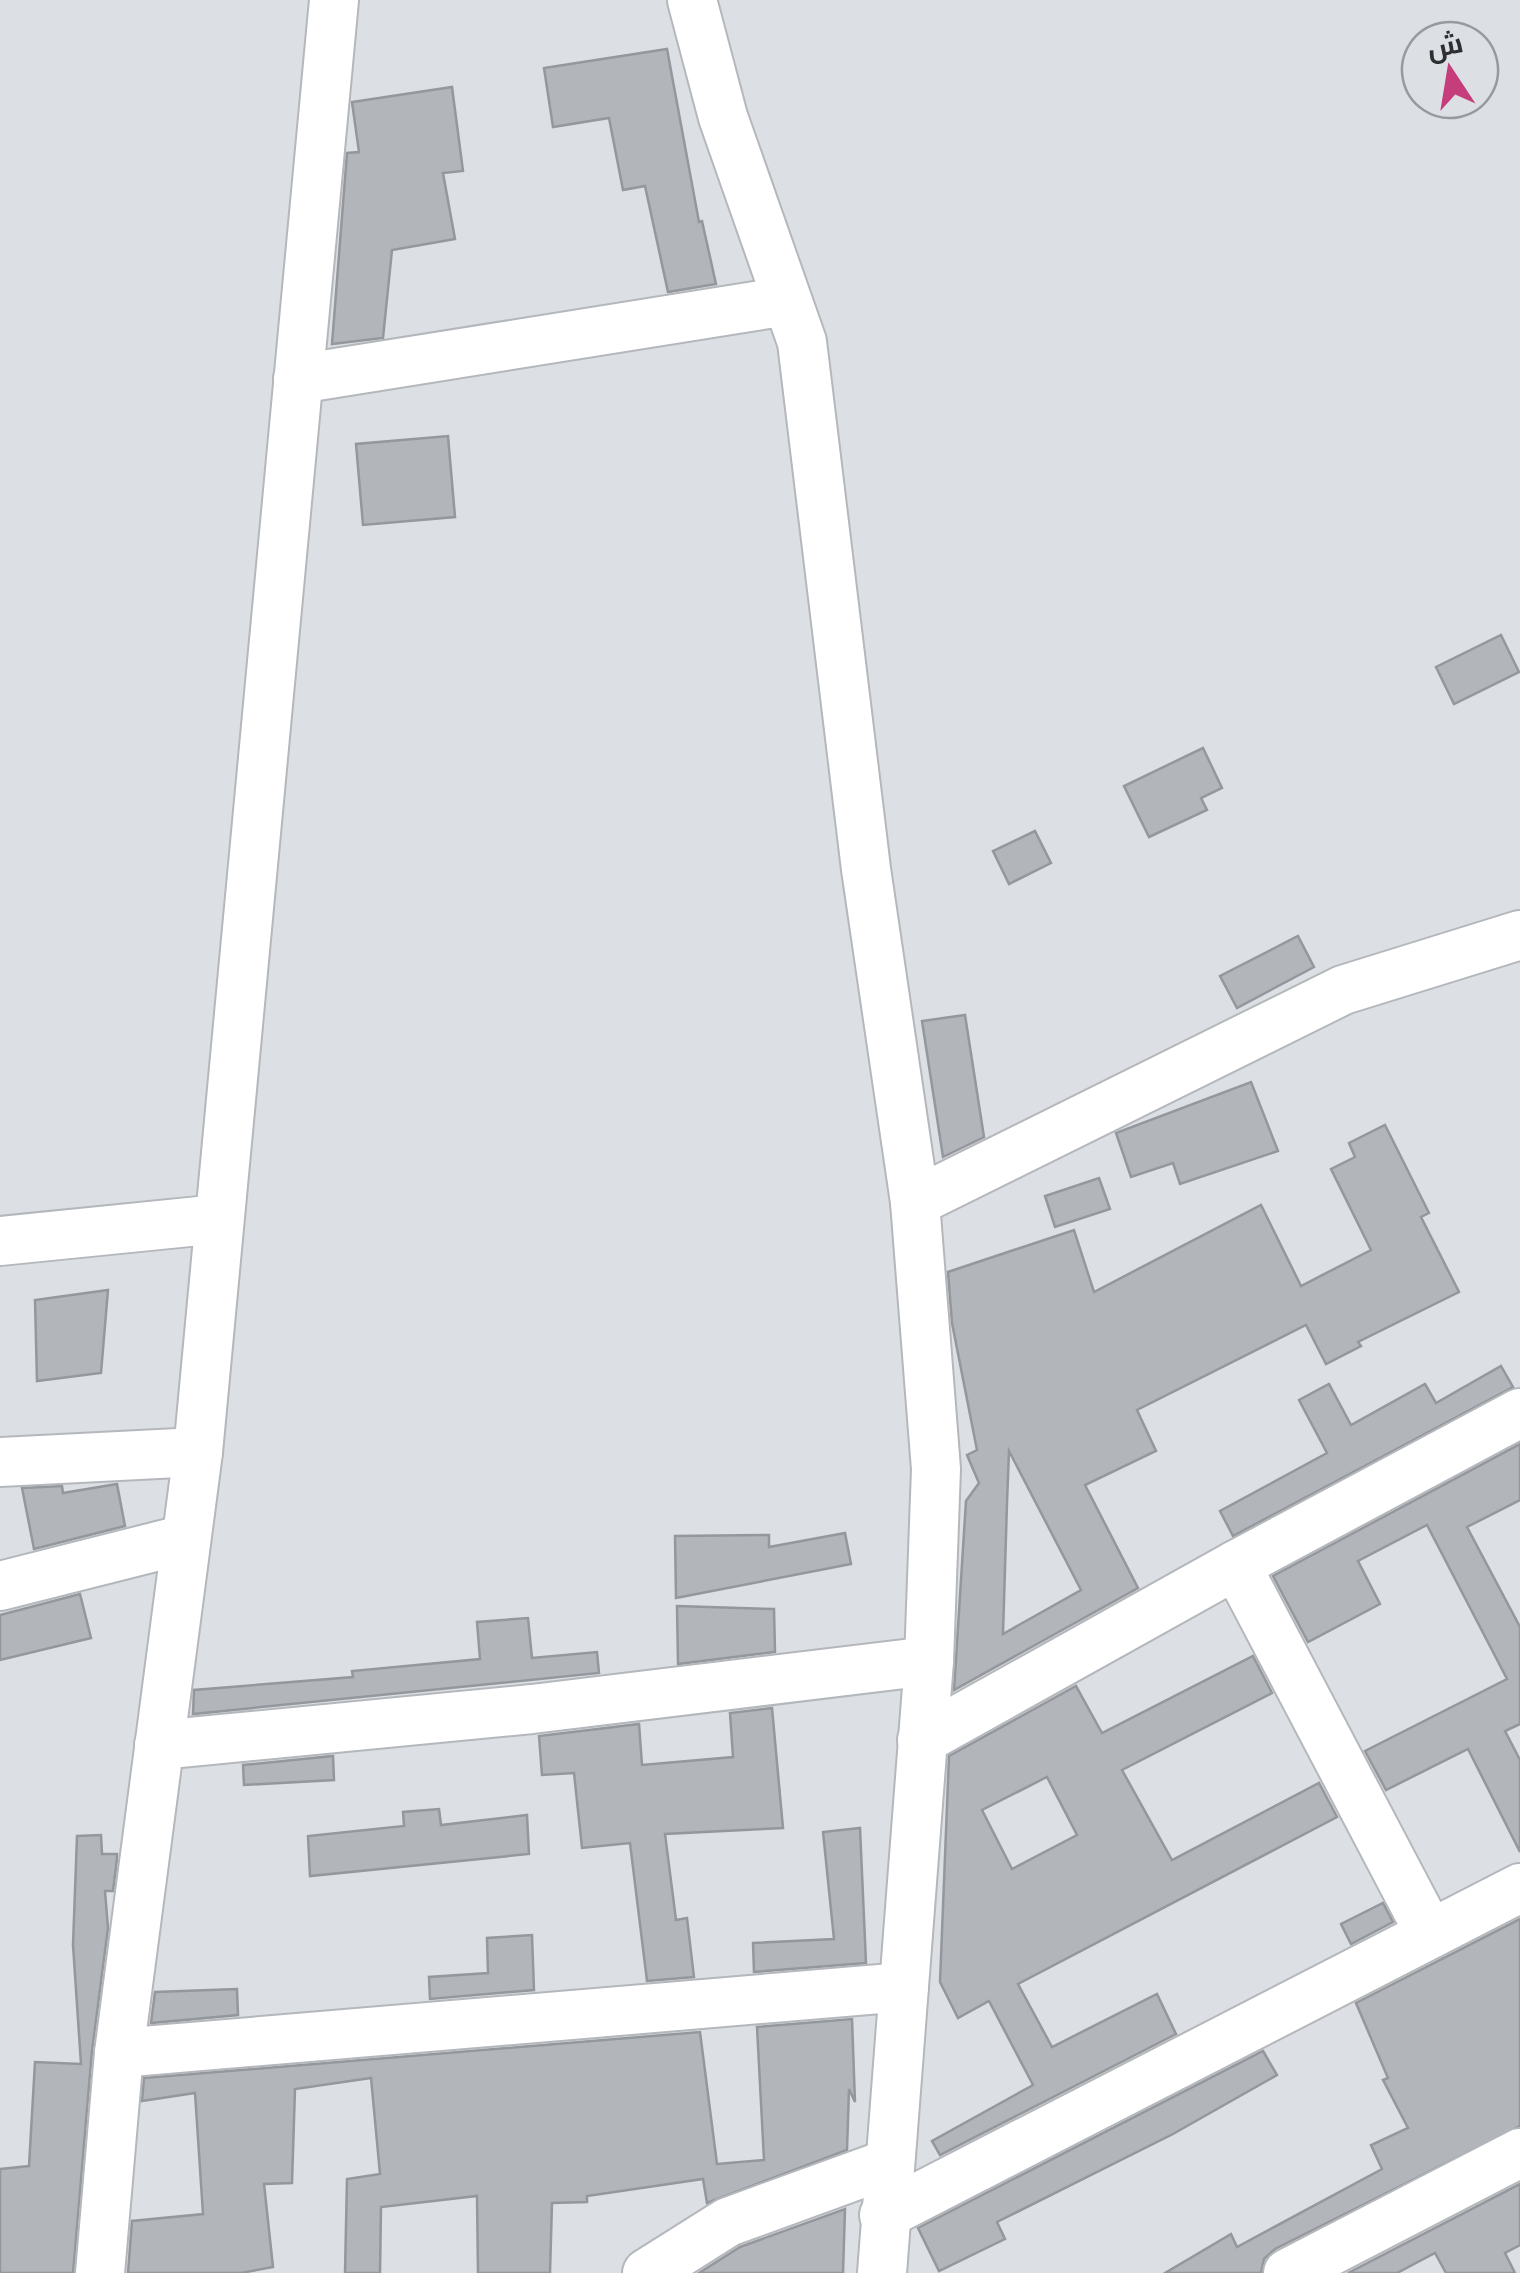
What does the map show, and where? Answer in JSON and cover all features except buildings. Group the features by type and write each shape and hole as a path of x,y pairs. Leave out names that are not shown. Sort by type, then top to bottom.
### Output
{"street":[{"path":"100,2273 119,2053 198,1452 334,0"},
{"path":"692,0 723,117 802,342 866,870 915,1202 936,1469 928,1661 882,2273"},
{"path":"298,379 787,301"},
{"path":"915,1202 1343,990 1520,935"},
{"path":"0,1241 218,1219"},
{"path":"922,1740 1520,1413"},
{"path":"0,1462 198,1452"},
{"path":"0,1586 186,1539"},
{"path":"1236,1565 1430,1934"},
{"path":"159,1745 532,1708 928,1661"},
{"path":"884,2216 1520,1888"},
{"path":"119,2053 904,1987"},
{"path":"1288,2273 1520,2153"},
{"path":"647,2273 728,2222 825,2183 890,2163"}]}
